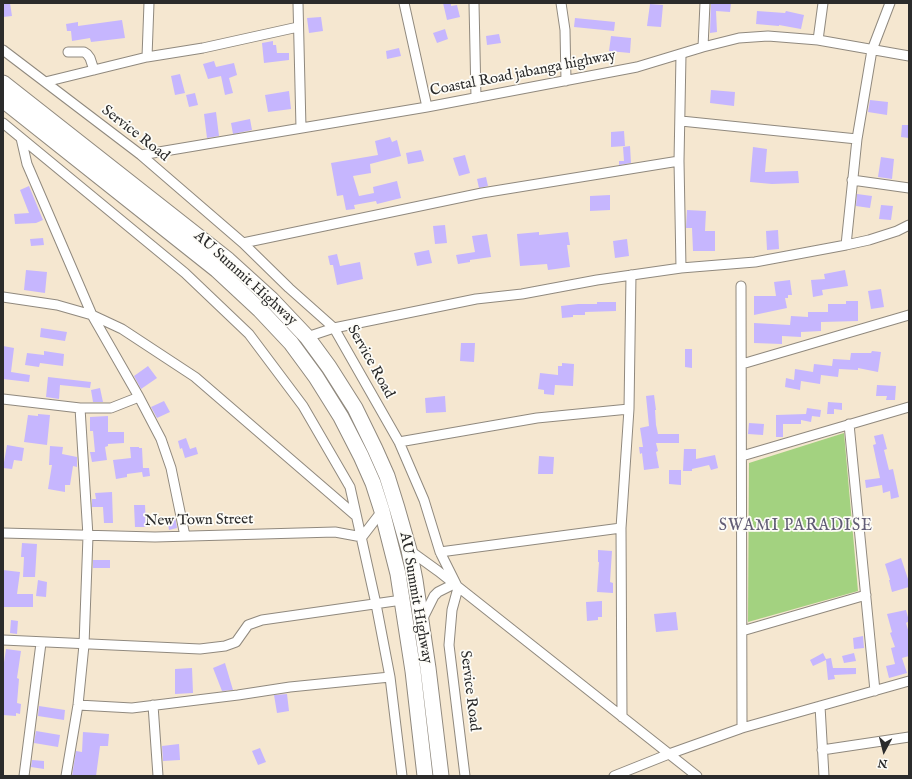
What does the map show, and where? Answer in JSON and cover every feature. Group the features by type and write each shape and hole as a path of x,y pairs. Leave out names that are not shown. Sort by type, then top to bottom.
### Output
{"main road":[{"name":"AU Summit Highway","path":"3,83 228,260 271,299 307,337 329,367 355,408 387,476 398,508 409,550 421,621 441,776"},
{"name":"AU Summit Highway","path":"3,100 216,270 260,310 291,342 316,377 341,417 362,456 373,483 382,511 398,574 413,671 425,776"}],"street":[{"path":"147,57 149,3"},
{"path":"298,3 301,128"},
{"path":"404,3 428,107"},
{"path":"474,3 476,98"},
{"path":"561,3 565,30 566,81"},
{"path":"703,47 705,3"},
{"path":"818,40 823,3"},
{"path":"846,245 857,139 872,50 890,3"},
{"path":"45,82 147,57 203,48 298,27"},
{"name":"Coastal Road jabanga highway","path":"141,155 428,107 566,81 637,67 739,38 768,36 818,40 909,56"},
{"name":"Service Road","path":"3,50 141,155 243,243 289,288 334,328 399,442 424,500 440,552 456,586 449,645 465,776"},
{"path":"68,52 84,52 87,54 94,70"},
{"path":"681,55 681,121 679,161 681,268"},
{"path":"681,121 857,139"},
{"path":"3,123 185,273 249,334 303,406 350,487 362,537 390,677 402,776"},
{"path":"21,138 28,164 92,315 161,439 171,468 185,536"},
{"path":"243,243 482,193 679,161"},
{"path":"852,180 909,188"},
{"path":"307,337 334,328 476,299 522,294 597,280 681,268 756,262 869,240 897,231 909,225"},
{"path":"622,717 621,528 628,409 631,275"},
{"path":"741,286 742,728"},
{"path":"3,297 57,305 92,315 122,329 195,377 356,515"},
{"path":"742,364 909,315"},
{"path":"3,399 80,408 111,408 139,397"},
{"path":"742,456 909,407"},
{"path":"66,776 78,705 84,645 88,536 80,408"},
{"path":"399,442 536,418 628,409"},
{"path":"849,424 874,691"},
{"path":"362,537 382,511"},
{"path":"440,552 621,528"},
{"name":"New Town Street","path":"3,533 88,536 185,536 335,532 362,537"},
{"path":"409,550 438,571 697,776"},
{"path":"421,621 434,596 438,592 456,586"},
{"path":"742,631 866,596"},
{"path":"3,640 84,645 200,649 225,646 236,642 248,625 262,620 402,600"},
{"path":"24,776 41,643"},
{"path":"78,705 132,708 238,695 290,686 390,677"},
{"path":"614,776 742,728 909,681"},
{"path":"153,705 158,776"},
{"path":"820,706 824,776"},
{"path":"822,750 909,737"}],"green space":[{"path":"844,433 858,591 748,622 749,463"}],"building":[{"path":"3,3 10,3 12,16 3,17"},
{"path":"443,3 451,3 451,6 457,5 460,17 447,20"},
{"path":"711,3 731,3 730,12 716,11 717,32 710,33"},
{"path":"650,4 663,5 661,27 647,26"},
{"path":"757,11 785,13 786,11 804,15 801,29 779,25 756,24"},
{"path":"321,17 323,31 309,33 307,18"},
{"path":"575,18 615,22 614,31 574,27"},
{"path":"122,20 125,38 91,42 90,38 72,41 71,31 67,31 66,24 78,22 78,26"},
{"path":"445,29 448,39 437,43 433,33"},
{"path":"499,34 501,43 487,45 486,36"},
{"path":"611,36 631,38 630,53 609,51"},
{"path":"273,41 273,45 276,45 277,53 289,53 289,60 264,63 262,43"},
{"path":"399,48 401,56 387,59 386,51"},
{"path":"214,61 216,67 234,63 237,75 229,78 233,93 225,95 221,76 208,79 203,64"},
{"path":"180,74 185,93 175,95 171,76"},
{"path":"711,90 735,92 734,106 710,103"},
{"path":"289,91 291,109 268,112 265,95"},
{"path":"195,93 198,105 189,107 186,95"},
{"path":"870,100 888,102 887,115 868,112"},
{"path":"216,112 219,136 207,138 204,114"},
{"path":"250,119 252,130 233,134 231,123"},
{"path":"902,125 909,125 909,138 901,137"},
{"path":"624,131 625,146 611,147 611,132"},
{"path":"390,137 392,142 397,140 401,156 370,164 371,173 353,176 359,196 374,193 373,187 397,181 401,198 377,204 376,201 354,205 355,209 346,210 343,195 337,196 331,163 378,155 375,141"},
{"path":"630,146 631,163 619,165 619,161 624,161 623,147"},
{"path":"753,147 767,149 765,172 798,171 799,183 772,184 750,182"},
{"path":"421,150 424,161 408,164 406,153"},
{"path":"465,155 470,173 459,176 453,158"},
{"path":"881,157 894,159 892,179 878,177"},
{"path":"486,177 488,186 479,188 477,179"},
{"path":"29,186 43,220 36,223 15,224 14,214 29,213 20,190"},
{"path":"857,194 872,196 870,208 856,206"},
{"path":"610,195 610,210 590,211 590,196"},
{"path":"881,205 893,206 891,220 879,219"},
{"path":"687,210 706,211 705,231 715,231 715,251 693,251 692,228 686,228"},
{"path":"445,225 447,243 435,244 433,226"},
{"path":"778,230 779,249 767,250 766,231"},
{"path":"539,232 539,235 568,232 570,245 567,245 570,267 548,270 547,264 520,266 517,234"},
{"path":"487,234 491,257 470,260 470,262 458,264 456,255 475,252 472,236"},
{"path":"43,238 44,245 31,246 30,239"},
{"path":"627,239 629,256 615,258 613,241"},
{"path":"429,250 432,263 417,266 414,253"},
{"path":"337,254 340,266 360,262 363,279 337,285 333,265 330,265 328,256"},
{"path":"26,270 47,272 45,293 24,290"},
{"path":"845,270 848,286 822,290 823,295 813,297 811,280 825,279 824,274"},
{"path":"790,280 792,295 788,295 788,298 785,298 787,308 754,315 754,296 776,296 774,282"},
{"path":"881,289 884,307 871,309 868,291"},
{"path":"846,301 858,301 858,321 821,322 821,331 801,332 801,337 782,336 782,344 754,343 754,323 790,325 791,316 808,317 808,312 828,312 828,304 846,304"},
{"path":"597,302 616,302 616,311 585,312 585,315 573,315 573,317 562,318 561,306 597,304"},
{"path":"41,328 67,332 65,341 40,337"},
{"path":"461,343 475,343 474,362 460,361"},
{"path":"3,346 14,348 11,372 30,375 29,382 3,379"},
{"path":"685,349 692,349 692,368 685,367"},
{"path":"44,351 64,354 63,366 40,363 39,367 25,365 27,353 44,355"},
{"path":"872,351 881,352 878,372 858,368 858,370 839,369 838,377 821,375 820,384 801,381 800,390 785,387 786,378 794,380 795,369 813,372 814,364 832,366 833,359 850,360 851,353 871,353"},
{"path":"562,363 574,364 573,386 555,385 554,395 544,394 544,390 538,389 540,373 558,375 558,366 562,366"},
{"path":"148,366 157,378 141,389 134,376"},
{"path":"48,377 91,382 90,388 60,385 59,399 46,397"},
{"path":"877,385 896,386 895,400 886,400 887,396 876,396"},
{"path":"100,388 103,402 93,402 91,390"},
{"path":"654,395 658,434 679,434 679,443 656,443 659,468 644,470 642,453 640,454 639,447 643,447 640,428 649,426 646,396"},
{"path":"445,396 446,412 426,413 425,398"},
{"path":"164,401 170,412 157,418 151,407"},
{"path":"828,402 842,403 842,410 834,409 834,414 827,414"},
{"path":"807,408 821,410 820,417 812,416 811,422 801,420 801,424 783,424 783,437 776,437 776,415 806,414"},
{"path":"38,414 50,415 47,445 24,442 28,415 38,416"},
{"path":"108,416 108,432 124,432 124,443 108,444 108,446 105,447 107,460 92,462 90,452 95,452 93,431 90,431 90,417"},
{"path":"749,423 764,424 763,435 748,434"},
{"path":"883,434 887,449 884,450 889,470 893,469 899,497 891,499 890,491 883,493 882,485 866,488 865,480 880,478 873,445 876,444 874,436"},
{"path":"186,438 190,449 196,447 198,454 185,458 178,441"},
{"path":"7,445 24,448 22,461 14,460 12,469 3,468"},
{"path":"50,446 63,447 62,454 77,457 77,467 73,466 70,485 65,485 65,492 48,489 52,465 49,465"},
{"path":"130,447 142,448 143,468 149,468 150,476 143,477 142,472 127,474 127,477 116,479 113,460 131,458"},
{"path":"684,449 696,449 696,459 715,455 718,468 711,470 709,465 692,469 692,471 683,471"},
{"path":"539,456 554,457 553,474 538,474"},
{"path":"669,470 681,470 681,485 669,484"},
{"path":"112,492 113,523 104,523 103,507 92,507 92,499 96,499 95,493"},
{"path":"134,505 145,505 146,527 135,527"},
{"path":"175,516 177,528 169,530 167,518"},
{"path":"22,543 37,544 35,577 23,577 24,557 21,557"},
{"path":"598,550 612,551 610,582 613,583 613,593 597,592 599,562"},
{"path":"901,558 909,582 909,587 892,592 885,564"},
{"path":"93,560 110,560 110,568 93,568"},
{"path":"3,570 20,572 17,594 33,594 33,607 3,607"},
{"path":"38,580 47,582 46,597 36,596"},
{"path":"602,601 602,617 598,617 598,620 587,621 586,602"},
{"path":"906,610 909,621 906,623 909,633 909,656 902,658 907,673 889,678 886,666 895,664 891,648 895,647 890,633 892,632 887,614"},
{"path":"676,612 678,630 656,632 654,614"},
{"path":"11,620 18,621 17,634 10,633"},
{"path":"863,636 864,648 854,649 853,638"},
{"path":"6,649 21,651 17,678 19,679 17,703 21,704 20,714 16,713 16,716 3,715 3,669"},
{"path":"823,653 826,659 831,658 833,668 856,668 856,674 834,675 835,679 828,680 826,660 813,666 810,660"},
{"path":"854,653 856,661 844,663 842,656"},
{"path":"225,663 233,690 222,691 213,668"},
{"path":"192,668 193,693 175,694 175,669"},
{"path":"287,694 289,711 277,713 274,695"},
{"path":"39,706 65,710 64,720 38,716"},
{"path":"36,731 60,735 58,747 34,743"},
{"path":"83,732 109,734 108,746 100,746 96,776 72,776 76,751 82,752"},
{"path":"179,744 180,760 163,761 162,746"},
{"path":"260,748 266,762 258,765 252,751"},
{"path":"32,760 44,761 44,769 31,767"}],"district":[{"name":"SWAMI PARADISE","path":"796,527"}]}
